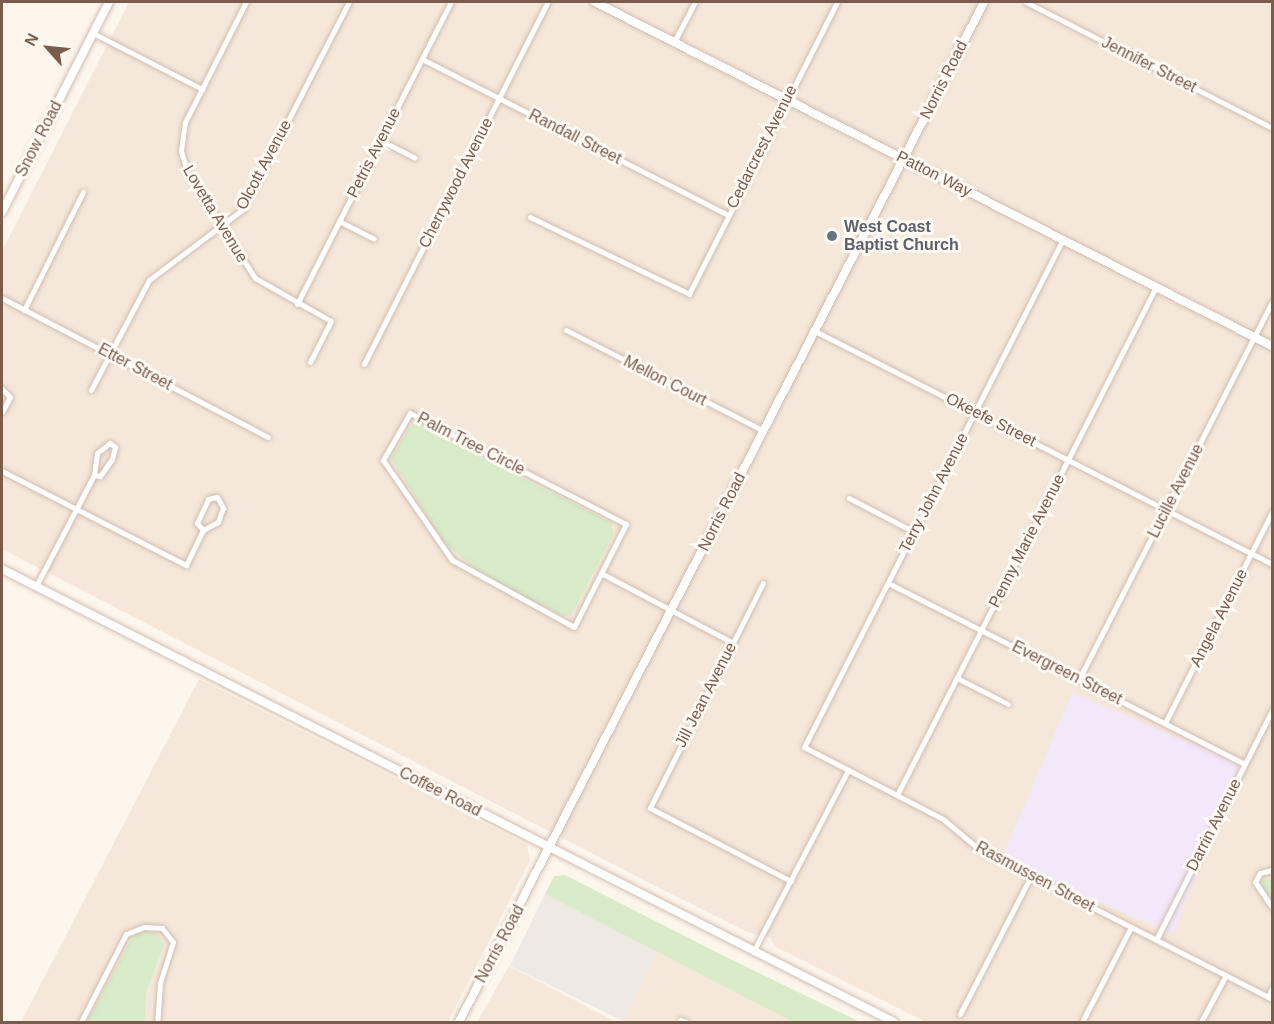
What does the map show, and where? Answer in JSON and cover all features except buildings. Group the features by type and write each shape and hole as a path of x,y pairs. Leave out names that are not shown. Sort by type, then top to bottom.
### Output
{"street":[{"name":"Snow Road","path":"2,212 109,2"},
{"name":"Lovetta Avenue","path":"246,2 185,122 181,151 223,229 255,278 297,304 331,321 310,363"},
{"name":"Olcott Avenue","path":"91,390 156,272 223,229 242,210 349,2"},
{"name":"Petris Avenue","path":"297,304 451,2"},
{"name":"Cherrywood Avenue","path":"364,364 548,2"},
{"name":"Patton Way","path":"595,2 1272,346"},
{"path":"674,42 694,2"},
{"name":"Cedarcrest Avenue","path":"530,217 689,294 837,2"},
{"name":"Norris Road","path":"459,1023 984,2"},
{"name":"Jennifer Street","path":"1026,2 1272,128"},
{"path":"93,33 202,89"},
{"name":"Randall Street","path":"422,59 728,215"},
{"path":"380,140 415,158"},
{"path":"24,310 83,192"},
{"path":"339,221 374,239"},
{"name":"Terry John Avenue","path":"804,747 1063,239"},
{"name":"Penny Marie Avenue","path":"897,795 1156,287"},
{"name":"Etter Street","path":"2,298 268,437"},
{"name":"Lucille Avenue","path":"1079,680 1272,302"},
{"name":"Mellon Court","path":"566,330 764,431"},
{"name":"Okeefe Street","path":"815,331 1252,553"},
{"path":"2,389 10,397 2,412"},
{"name":"Palm Tree Circle","path":"410,413 626,524 601,573 574,627 457,564 383,460 410,413"},
{"path":"36,586 94,475 97,453 110,443 116,447 112,459 100,476 94,475"},
{"path":"2,471 186,565 203,530 218,522 223,508 217,497 208,499 197,523 203,530"},
{"path":"849,498 914,532"},
{"name":"Angela Avenue","path":"1165,723 1272,512"},
{"path":"1252,553 1272,564"},
{"name":"Coffee Road","path":"2,569 894,1023"},
{"path":"601,573 733,643"},
{"name":"Jill Jean Avenue","path":"764,583 650,808 790,881"},
{"name":"Evergreen Street","path":"888,583 1245,764"},
{"path":"957,678 1008,704"},
{"name":"Darrin Avenue","path":"1156,940 1245,764 1270,721 1272,710"},
{"name":"Rasmussen Street","path":"804,747 897,795 1031,876 1270,998"},
{"path":"753,952 848,770"},
{"path":"1272,870 1260,873 1255,882 1272,907"},
{"path":"960,1014 1031,876"},
{"path":"81,1023 126,934 144,927 162,928 173,942 160,983 157,1023"},
{"path":"1082,1023 1131,927"},
{"path":"1201,1023 1226,975"},
{"path":"1270,998 1272,988"},
{"name":"Coffee Road","path":"878,1015 888,1023"}],"shaded area":[{"path":"129,2 1272,2 1272,1022 926,1022 774,946 770,937 749,933 657,887 2,549 2,251"},
{"path":"199,679 527,845 530,860 448,1022 21,1022"},
{"path":"1072,693 1243,766 1172,933 1001,861"},
{"path":"545,894 659,950 624,1022 510,966"},
{"path":"659,949 803,1022 621,1022"},
{"path":"509,966 616,1022 477,1022"}],"green space":[{"path":"412,423 612,523 613,535 571,615 563,616 484,576 441,540 391,458"},
{"path":"565,875 860,1022 793,1022 545,894 554,876"},
{"path":"1272,879 1272,901 1260,886 1262,880"},
{"path":"143,930 156,933 164,944 146,992 145,1022 87,1022 132,937"}],"place":[{"name":"West Coast Baptist Church","path":"832,236"}]}
